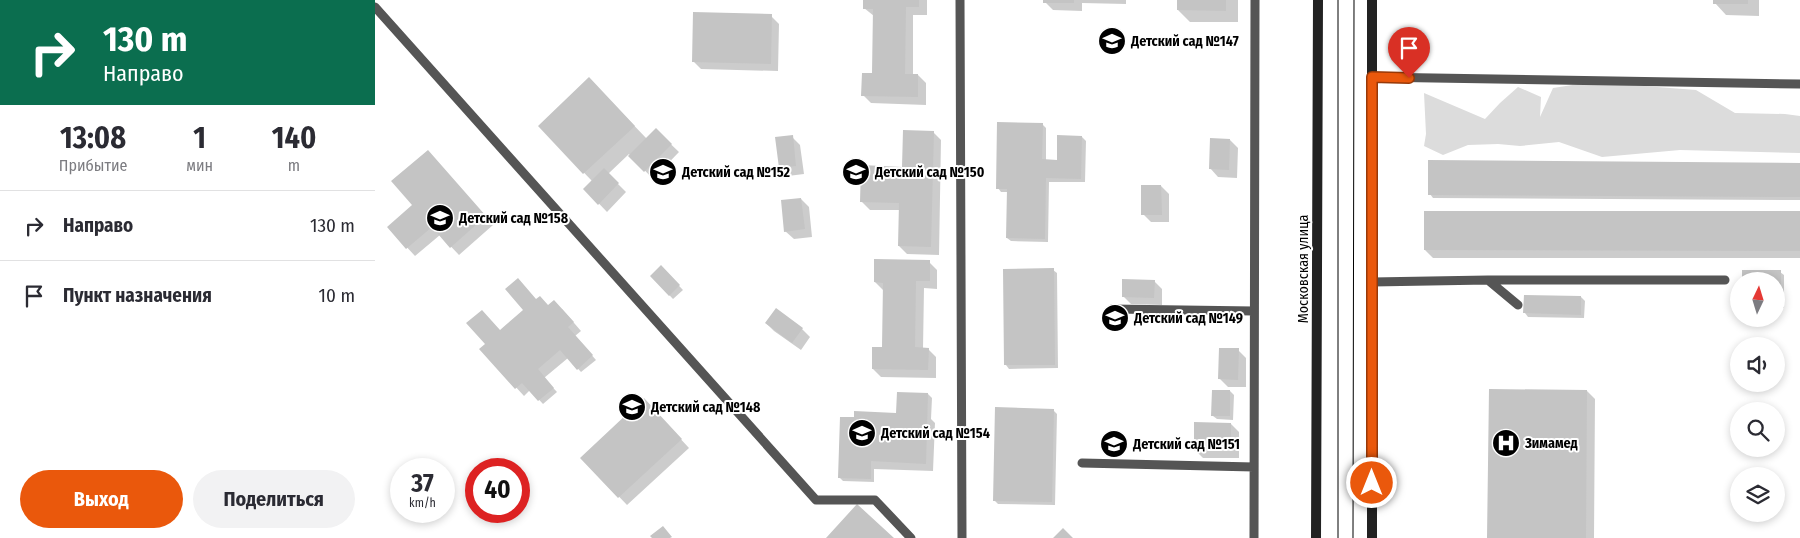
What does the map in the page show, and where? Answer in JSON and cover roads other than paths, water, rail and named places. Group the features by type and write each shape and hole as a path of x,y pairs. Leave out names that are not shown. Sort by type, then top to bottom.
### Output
{"street":[{"name":"Московская улица","path":"1316,538 1318,0"},
{"path":"1372,0 1372,538"}],"lane":[{"path":"959,0 962,538"},
{"path":"1254,538 1255,0"},
{"path":"375,7 816,500 875,500 911,538"},
{"path":"1372,77 1800,84"},
{"path":"1488,280 1517,305"},
{"path":"1372,282 1725,280"},
{"path":"1112,309 1254,311"},
{"path":"1081,463 1254,468"}],"tram line":[{"path":"1338,0 1338,538"},
{"path":"1353,538 1354,0"}],"place":[{"name":"Детский сад №147","path":"1112,41"},
{"name":"Детский сад №152","path":"663,172"},
{"name":"Детский сад №150","path":"856,172"},
{"name":"Детский сад №158","path":"440,218"},
{"name":"Детский сад №149","path":"1115,318"},
{"name":"Детский сад №148","path":"632,407"},
{"name":"Детский сад №154","path":"862,433"},
{"name":"Зимамед","path":"1506,443"},
{"name":"Детский сад №151","path":"1114,444"}]}
